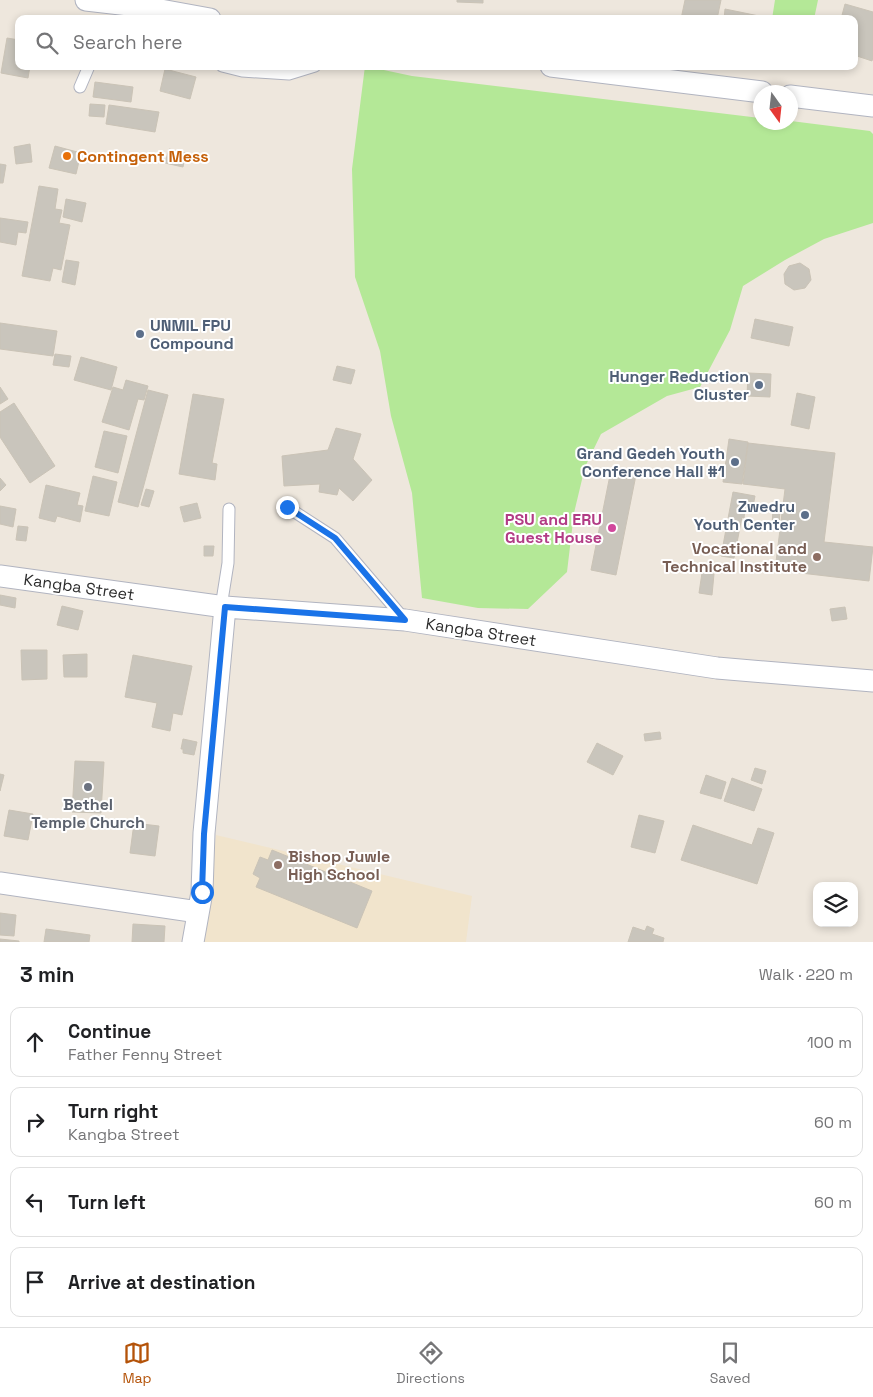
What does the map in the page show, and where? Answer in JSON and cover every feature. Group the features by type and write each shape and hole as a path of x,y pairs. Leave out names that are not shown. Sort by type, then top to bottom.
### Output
{"street":[{"path":"86,0 138,6 188,15"},
{"path":"583,70 753,91"},
{"path":"798,97 873,106"},
{"name":"Kangba Street","path":"0,576 223,607 405,620 717,668 873,681"},
{"path":"193,942 202,892 204,834 223,607"},
{"path":"0,883 198,912"}],"lane":[{"path":"80,87 88,70"},
{"path":"238,70 289,74 302,70"},
{"path":"287,507 335,538 405,620"},
{"path":"223,607 228,562 229,509"}],"shaded area":[{"name":"Bishop Juwle High School","path":"216,835 472,896 466,942 204,942"}],"green space":[{"path":"775,0 818,0 815,15 773,15"},
{"path":"364,70 384,70 412,76 753,117 753,130 798,130 798,122 870,131 873,134 873,223 824,239 743,286 730,330 700,387 667,396 601,434 585,467 574,513 567,572 528,609 478,608 422,598 412,493 391,416 380,351 355,277 352,169"}],"building":[{"path":"457,0 483,0 483,3 457,2"},
{"path":"685,0 721,0 718,15 682,15"},
{"path":"845,4 873,12 872,61 858,56 858,15 842,15"},
{"path":"725,9 754,15 724,15"},
{"path":"7,38 15,39 15,70 29,70 28,78 1,73"},
{"path":"165,70 196,77 190,99 160,91"},
{"path":"95,82 133,87 131,102 93,97"},
{"path":"90,104 105,105 104,117 89,116"},
{"path":"109,105 159,112 155,132 106,124"},
{"path":"30,144 32,162 16,164 14,147"},
{"path":"55,146 81,153 76,174 49,168"},
{"path":"169,149 186,153 183,167 165,163"},
{"path":"0,164 6,165 3,183 0,183"},
{"path":"39,186 58,189 55,209 62,210 59,223 70,225 61,270 53,268 50,281 22,276"},
{"path":"66,199 86,203 82,222 63,217"},
{"path":"0,218 28,222 26,233 18,232 16,245 0,242"},
{"path":"66,260 79,262 75,285 62,282"},
{"path":"800,263 809,269 811,280 805,288 794,290 785,284 784,274 789,266"},
{"path":"755,319 793,327 789,346 751,338"},
{"path":"0,323 57,331 53,356 0,349"},
{"path":"55,354 71,356 69,367 53,365"},
{"path":"81,357 117,367 111,390 74,380"},
{"path":"337,366 355,370 351,384 333,380"},
{"path":"748,373 771,374 770,397 747,396"},
{"path":"126,380 148,386 144,400 138,399 129,430 102,422 113,387 123,390"},
{"path":"0,387 8,399 0,404"},
{"path":"148,390 168,395 138,507 118,502"},
{"path":"797,393 815,397 809,429 791,425"},
{"path":"193,394 224,399 212,463 217,464 215,480 179,474"},
{"path":"14,403 55,466 30,483 0,437 0,412"},
{"path":"336,428 361,434 353,459 372,480 353,501 339,488 337,495 319,492 320,484 284,486 282,456 328,450"},
{"path":"104,431 127,436 118,473 95,467"},
{"name":"Grand Gedeh Youth Conference Hall #1","path":"729,439 748,442 742,484 723,482"},
{"name":"Zwedru Youth Center","path":"748,443 835,453 824,542 873,547 869,581 775,570 785,489 743,484"},
{"path":"611,470 636,475 616,575 591,570"},
{"path":"93,476 117,482 109,516 85,511"},
{"path":"0,478 6,485 0,491"},
{"path":"46,485 80,493 77,505 83,506 80,522 57,516 55,522 39,518"},
{"path":"146,489 154,491 149,507 141,505"},
{"path":"733,492 755,496 752,512 745,510 744,518 742,517 734,558 721,556"},
{"path":"197,503 201,518 184,522 180,507"},
{"path":"0,506 16,509 13,527 0,524"},
{"path":"773,509 780,510 779,527 772,526"},
{"path":"18,526 28,527 26,541 16,540"},
{"path":"204,546 214,546 213,556 204,556"},
{"path":"702,573 714,574 712,595 699,593"},
{"path":"0,595 16,598 15,608 0,605"},
{"path":"62,606 83,611 78,630 57,625"},
{"path":"845,607 847,619 832,621 830,609"},
{"path":"21,650 47,650 47,679 22,680"},
{"path":"87,654 87,677 64,677 63,655"},
{"path":"133,655 192,666 182,715 173,713 170,731 152,727 157,703 125,697"},
{"path":"660,732 661,739 645,741 644,734"},
{"path":"183,739 197,742 194,755 183,753 183,749 181,749"},
{"path":"597,743 623,756 613,775 587,762"},
{"name":"Bethel Temple Church","path":"75,761 104,762 101,813 72,812"},
{"path":"755,768 766,771 762,784 751,780"},
{"path":"0,774 4,775 0,791"},
{"path":"706,775 726,782 721,799 700,793"},
{"path":"732,778 762,789 754,811 724,801"},
{"path":"9,810 33,814 28,840 4,836"},
{"path":"639,815 664,821 655,853 631,847"},
{"path":"134,823 159,826 155,856 130,853"},
{"path":"693,825 752,845 758,828 774,833 757,884 681,860"},
{"path":"272,850 372,891 357,928 256,887 260,878 253,874 260,857 268,860"},
{"path":"0,913 16,915 14,936 0,935"},
{"path":"133,924 165,926 164,942 132,942"},
{"path":"647,926 654,929 652,934 664,938 663,942 628,942 633,927 645,931"},
{"path":"46,929 90,935 89,942 44,942"},
{"path":"0,939 19,941 19,942 0,942"}],"place":[{"name":"Contingent Mess","path":"67,156"},
{"name":"UNMIL FPU Compound","path":"140,334"},
{"name":"Hunger Reduction Cluster","path":"759,385"},
{"name":"Grand Gedeh Youth Conference Hall #1","path":"735,462"},
{"name":"Zwedru Youth Center","path":"805,515"},
{"name":"PSU and ERU Guest House","path":"612,528"},
{"name":"Vocational and Technical Institute","path":"817,557"},
{"name":"Bethel Temple Church","path":"88,787"},
{"name":"Bishop Juwle High School","path":"278,865"}],"route":[{"path":"202,892 204,834 225,607 405,620 335,538 287,507"}]}
